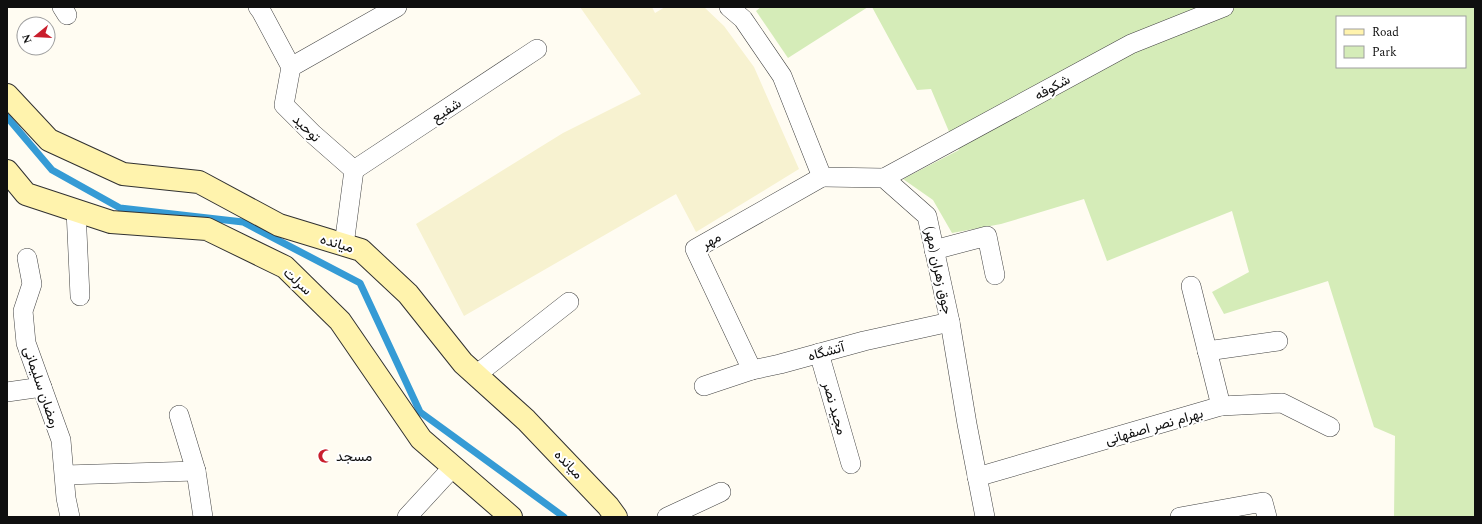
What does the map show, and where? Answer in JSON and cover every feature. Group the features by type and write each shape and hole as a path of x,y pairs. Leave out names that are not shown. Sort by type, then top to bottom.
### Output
{"street":[{"path":"258,7 291,67 397,7"},
{"path":"729,7 742,19 782,76 822,177 884,178"},
{"name":"شکوفه","path":"884,178 1131,44 1224,7"},
{"name":"شفیع","path":"354,170 537,49"},
{"name":"توحید","path":"291,67 284,105 313,134 354,170"},
{"name":"میانده","path":"7,95 49,140 123,174 200,182 279,225 361,250 408,294 463,363 526,420 608,506 616,517"},
{"path":"344,245 354,170"},
{"name":"سرلت","path":"7,171 26,194 111,222 207,229 285,267 340,321 421,439 511,517"},
{"name":"مهر","path":"752,370 695,249 822,177"},
{"name":"جوق زهران (مهر)","path":"884,178 927,216 950,322 985,517"},
{"path":"76,210 80,296"},
{"path":"934,250 987,236 995,275"},
{"name":"رمضان سلیمانی","path":"26,258 32,284 23,311 26,343 61,440 66,498 70,517"},
{"path":"1191,286 1221,406"},
{"path":"476,375 569,302"},
{"name":"آتشگاه","path":"704,386 752,370 780,364 864,341 950,322"},
{"path":"1207,351 1278,341"},
{"name":"مجید نصر","path":"819,353 851,464"},
{"path":"7,392 42,387"},
{"name":"بهرام نصر اصفهانی","path":"977,478 1221,406 1282,403 1330,427"},
{"path":"179,415 196,471 204,517"},
{"path":"407,517 453,468"},
{"path":"65,475 196,471"},
{"path":"667,517 721,492"},
{"path":"1184,516 1264,502 1267,517"}],"shaded area":[{"path":"580,7 652,7 655,13 665,7 704,7 724,26 754,67 799,169 696,232 676,194 464,316 416,224 563,133 641,94"}],"green space":[{"path":"761,7 868,7 788,58 756,11"},
{"path":"872,7 1475,7 1475,517 1394,517 1395,436 1374,427 1328,281 1224,314 1212,292 1249,272 1232,211 1107,261 1084,199 1001,224 952,233 933,200 903,179 959,150 953,141 931,89 917,90"}],"waterway":[{"path":"7,117 52,170 120,208 243,222 360,283 420,412 564,517"}],"place":[{"name":"مسجد","path":"325,456"}]}
